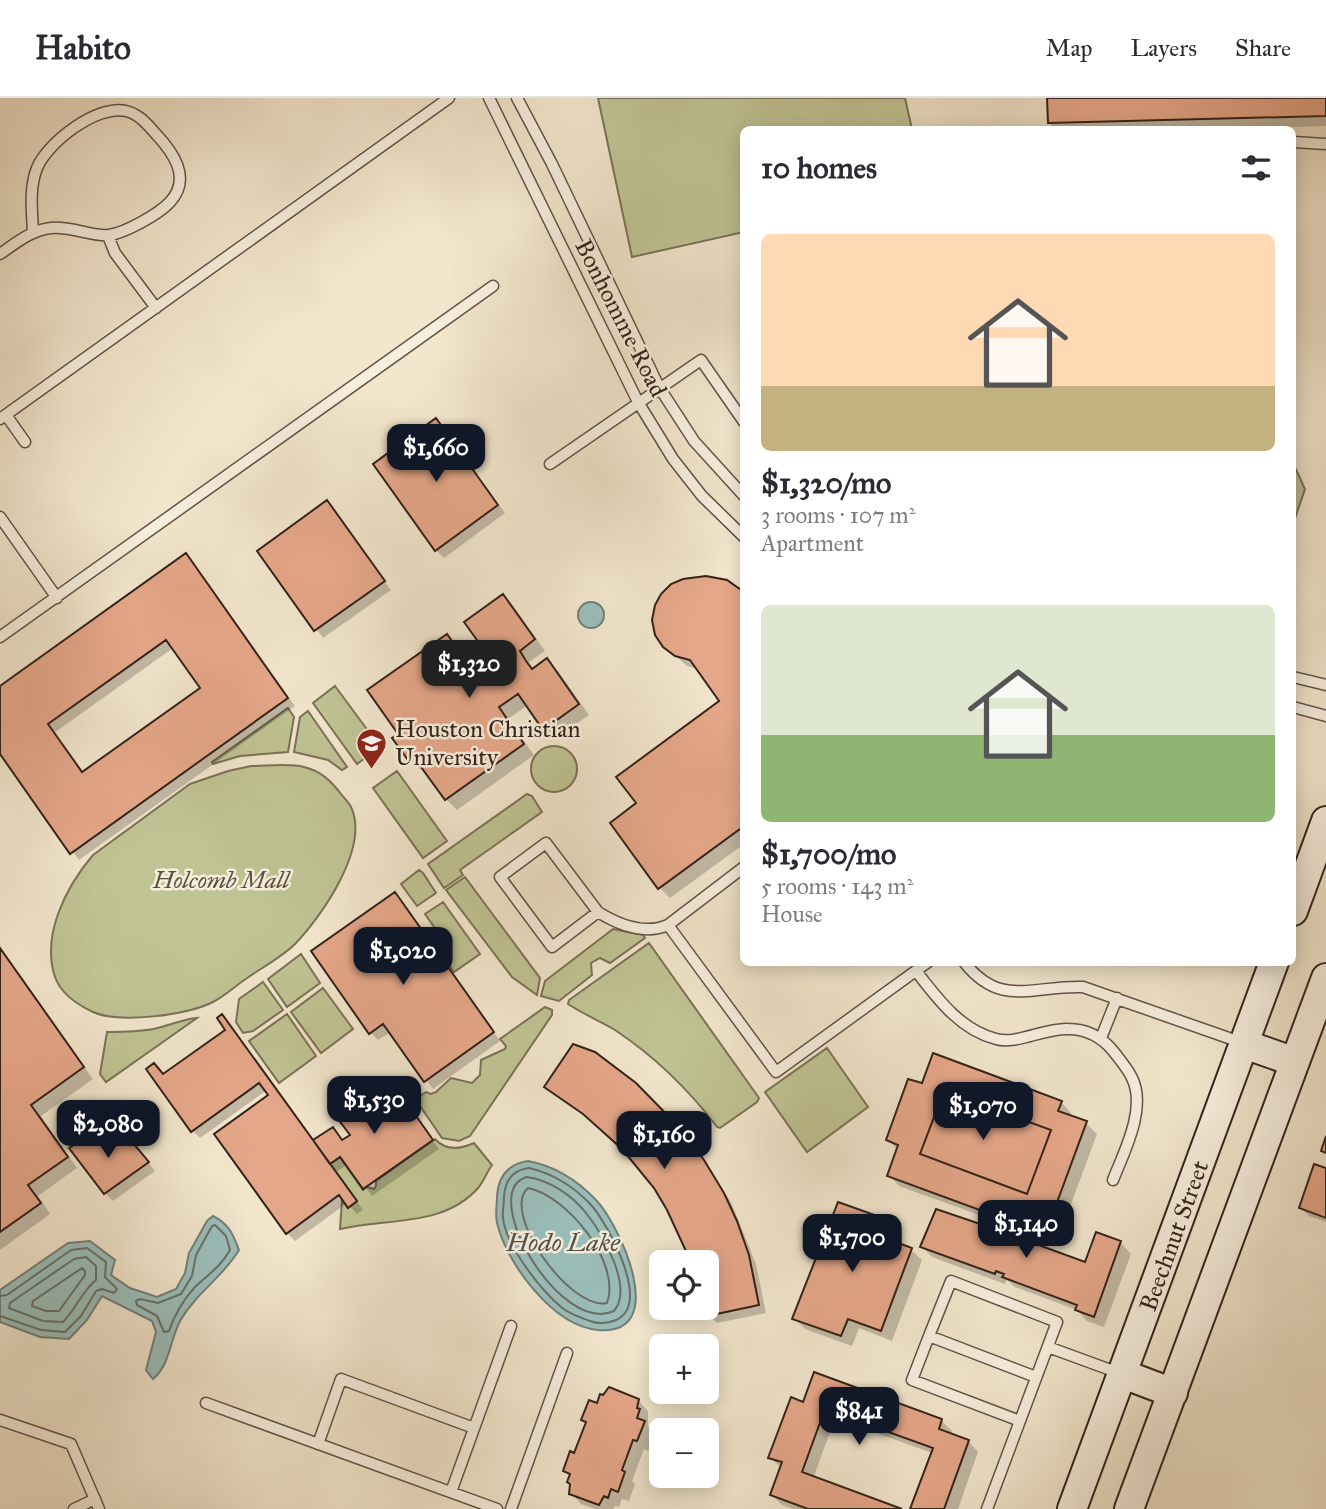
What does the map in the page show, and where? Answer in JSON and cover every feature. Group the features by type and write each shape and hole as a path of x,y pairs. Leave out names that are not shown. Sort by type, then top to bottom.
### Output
{"main road":[{"path":"1296,903 1326,821"},
{"name":"Beechnut Street","path":"1072,1509 1273,966"},
{"path":"1129,1509 1326,978"},
{"path":"1244,1044 1295,1062"},
{"path":"1123,1374 1173,1393"}],"lane":[{"path":"26,442 3,417 449,98"},
{"name":"Bonhomme Road","path":"489,98 638,402 673,459 702,496 740,533"},
{"name":"Bonhomme Road","path":"517,98 552,164 605,280 659,387 694,441 740,492"},
{"path":"0,254 33,232 52,228 75,229 108,236 128,229 170,202 178,188 181,177 170,149 142,118 125,111 110,111 76,126 47,151 36,169 31,194 33,232"},
{"path":"1296,142 1326,144"},
{"path":"108,236 115,253 156,308"},
{"path":"0,637 493,286"},
{"path":"550,464 701,360 740,416"},
{"path":"0,517 57,598"},
{"path":"1296,678 1326,685"},
{"path":"1296,707 1326,716"},
{"path":"598,912 552,947 500,877 546,843 598,912 628,926 649,930 668,925 740,870"},
{"path":"668,925 776,1072 923,966"},
{"path":"968,966 981,981 995,989 1008,992 1083,986 1244,1044"},
{"path":"916,971 955,1016 990,1037 1015,1041 1035,1033 1068,1029 1086,1031 1101,1038 1133,1080 1135,1094 1136,1111 1132,1130 1113,1180"},
{"path":"1101,1038 1117,998"},
{"path":"987,1509 1020,1421 1036,1377 1057,1322 951,1281 912,1380 1020,1421"},
{"path":"451,1492 511,1326"},
{"path":"929,1336 1036,1377"},
{"path":"1048,1347 1123,1374"},
{"path":"511,1509 567,1353"},
{"path":"318,1444 341,1379 474,1428"},
{"path":"206,1403 497,1509"},
{"path":"0,1420 71,1444 97,1504 74,1509"}],"green space":[{"path":"598,98 905,98 911,126 740,126 740,233 632,257"},
{"path":"1296,470 1305,489 1296,515"},
{"path":"335,686 380,747 357,764 313,703"},
{"path":"288,708 294,717 288,752 240,756 213,764 212,762"},
{"path":"308,711 347,767 342,770 328,760 294,752 300,717"},
{"path":"554,746 570,753 577,769 570,785 554,792 538,785 531,769 538,753"},
{"name":"Holcomb Mall","path":"292,765 310,769 329,781 351,807 355,823 349,861 330,899 318,916 283,954 220,998 201,1007 136,1018 105,1016 76,1002 61,989 55,977 51,945 65,897 83,868 93,855 190,784 251,766"},
{"path":"397,771 447,841 423,858 373,788"},
{"path":"527,794 532,796 542,812 460,870 463,875 444,888 428,864"},
{"path":"419,870 436,893 417,906 401,884"},
{"path":"465,877 540,978 537,995 512,977 446,890"},
{"path":"443,902 480,954 454,972 429,936 437,931 425,914"},
{"path":"613,929 643,935 645,938 610,963 600,958 591,963 592,975 559,1001 541,996 545,981"},
{"path":"649,943 759,1098 720,1128 657,1062 615,1030 568,1004 569,1000"},
{"path":"301,954 320,983 287,1007 268,979"},
{"path":"263,982 283,1010 253,1031 243,1033 236,1022 239,999"},
{"path":"323,988 353,1029 321,1053 291,1012"},
{"path":"545,1007 552,1010 552,1015 470,1136 459,1141 442,1138 418,1103 418,1097 426,1092 436,1092 451,1078 472,1083 480,1075 481,1060 505,1049 506,1046 500,1039"},
{"path":"287,1014 316,1056 279,1083 249,1041"},
{"path":"197,1018 106,1082 100,1074 107,1032 147,1030"},
{"path":"827,1048 868,1107 807,1152 765,1092"},
{"path":"435,1139 444,1146 454,1148 474,1143 492,1165 478,1188 464,1201 432,1215 340,1229 342,1200 348,1208 357,1201 330,1164 340,1157 363,1190 367,1187 374,1189 376,1181"}],"water":[{"path":"591,602 600,606 604,615 600,624 591,628 582,624 578,615 582,606"},
{"name":"Hodo Lake","path":"528,1161 556,1170 581,1186 596,1200 617,1232 633,1277 636,1298 632,1316 620,1327 598,1330 581,1326 565,1317 534,1290 511,1256 497,1223 499,1183 510,1168"},
{"path":"213,1216 230,1230 239,1250 186,1311 163,1367 153,1379 146,1370 156,1332 152,1321 102,1296 87,1320 69,1339 40,1337 0,1322 0,1290 68,1243 90,1241 115,1260 111,1275 130,1288 157,1297 176,1289 185,1273 189,1253 207,1221"}],"building":[{"path":"1047,98 1326,98 1326,116 1048,123"},
{"path":"436,418 498,505 435,551 373,464"},
{"path":"327,500 385,581 314,631 257,551"},
{"path":"186,553 288,698 70,854 0,754 0,686","holes":["166,640 200,688 82,772 48,724"]},
{"path":"706,576 727,580 740,589 740,829 658,889 610,823 636,803 616,777 719,701 690,660 675,656 663,647 655,635 652,620 655,605 671,584 683,579"},
{"path":"503,594 535,639 520,651 526,661 532,669 547,658 579,704 543,730 518,694 499,707 524,744 445,800 413,756 408,760 392,738 398,734 367,690 447,634 475,674 484,668 492,661 464,622"},
{"path":"395,892 494,1032 424,1082 383,1024 369,1034 311,951"},
{"path":"0,948 84,1067 31,1105 68,1157 28,1185 41,1203 0,1232"},
{"path":"222,1014 357,1201 348,1208 339,1195 286,1234 214,1134 268,1095 259,1083 191,1132 146,1069 154,1063 163,1074 225,1030 217,1018"},
{"path":"573,1044 595,1052 636,1083 682,1130 724,1193 749,1255 759,1305 719,1313 719,1250 685,1250 654,1188 622,1149 583,1114 544,1087"},
{"path":"933,1053 1062,1101 1058,1111 1087,1121 1049,1224 1019,1213 1015,1223 887,1176 898,1145 886,1140 908,1079 922,1083","holes":["944,1091 1051,1130 1027,1194 920,1154"]},
{"path":"395,1086 433,1140 363,1189 340,1157 330,1164 313,1140 333,1127 342,1140 350,1135 338,1119 339,1106 346,1095 358,1090 366,1091 379,1100 386,1110 396,1102 388,1090"},
{"path":"944,1091 1051,1130 1027,1194 920,1154"},
{"path":"92,1135 107,1135 134,1144 149,1162 104,1194 69,1148"},
{"path":"1326,1136 1326,1153 1321,1151"},
{"path":"1314,1164 1326,1168 1326,1218 1299,1208"},
{"path":"838,1202 886,1219 880,1236 912,1248 881,1331 848,1319 841,1336 792,1319"},
{"path":"936,1209 1010,1234 1008,1238 1015,1241 1017,1237 1085,1262 1096,1232 1121,1241 1094,1317 1075,1310 1077,1305 1002,1277 1004,1274 996,1271 995,1274 920,1247"},
{"path":"814,1372 942,1419 939,1429 969,1440 944,1509 910,1509 933,1448 825,1409 802,1472 902,1509 808,1509 770,1495 782,1462 768,1458 791,1397 803,1402"},
{"path":"609,1387 639,1399 637,1418 645,1421 637,1441 633,1440 622,1470 625,1472 618,1492 611,1489 608,1498 604,1496 599,1505 569,1494 570,1484 567,1482 570,1474 563,1471 570,1451 574,1453 586,1422 581,1420 589,1400 597,1403 600,1394 603,1395"}],"place":[{"name":"Houston Christian University","path":"372,770"}]}
